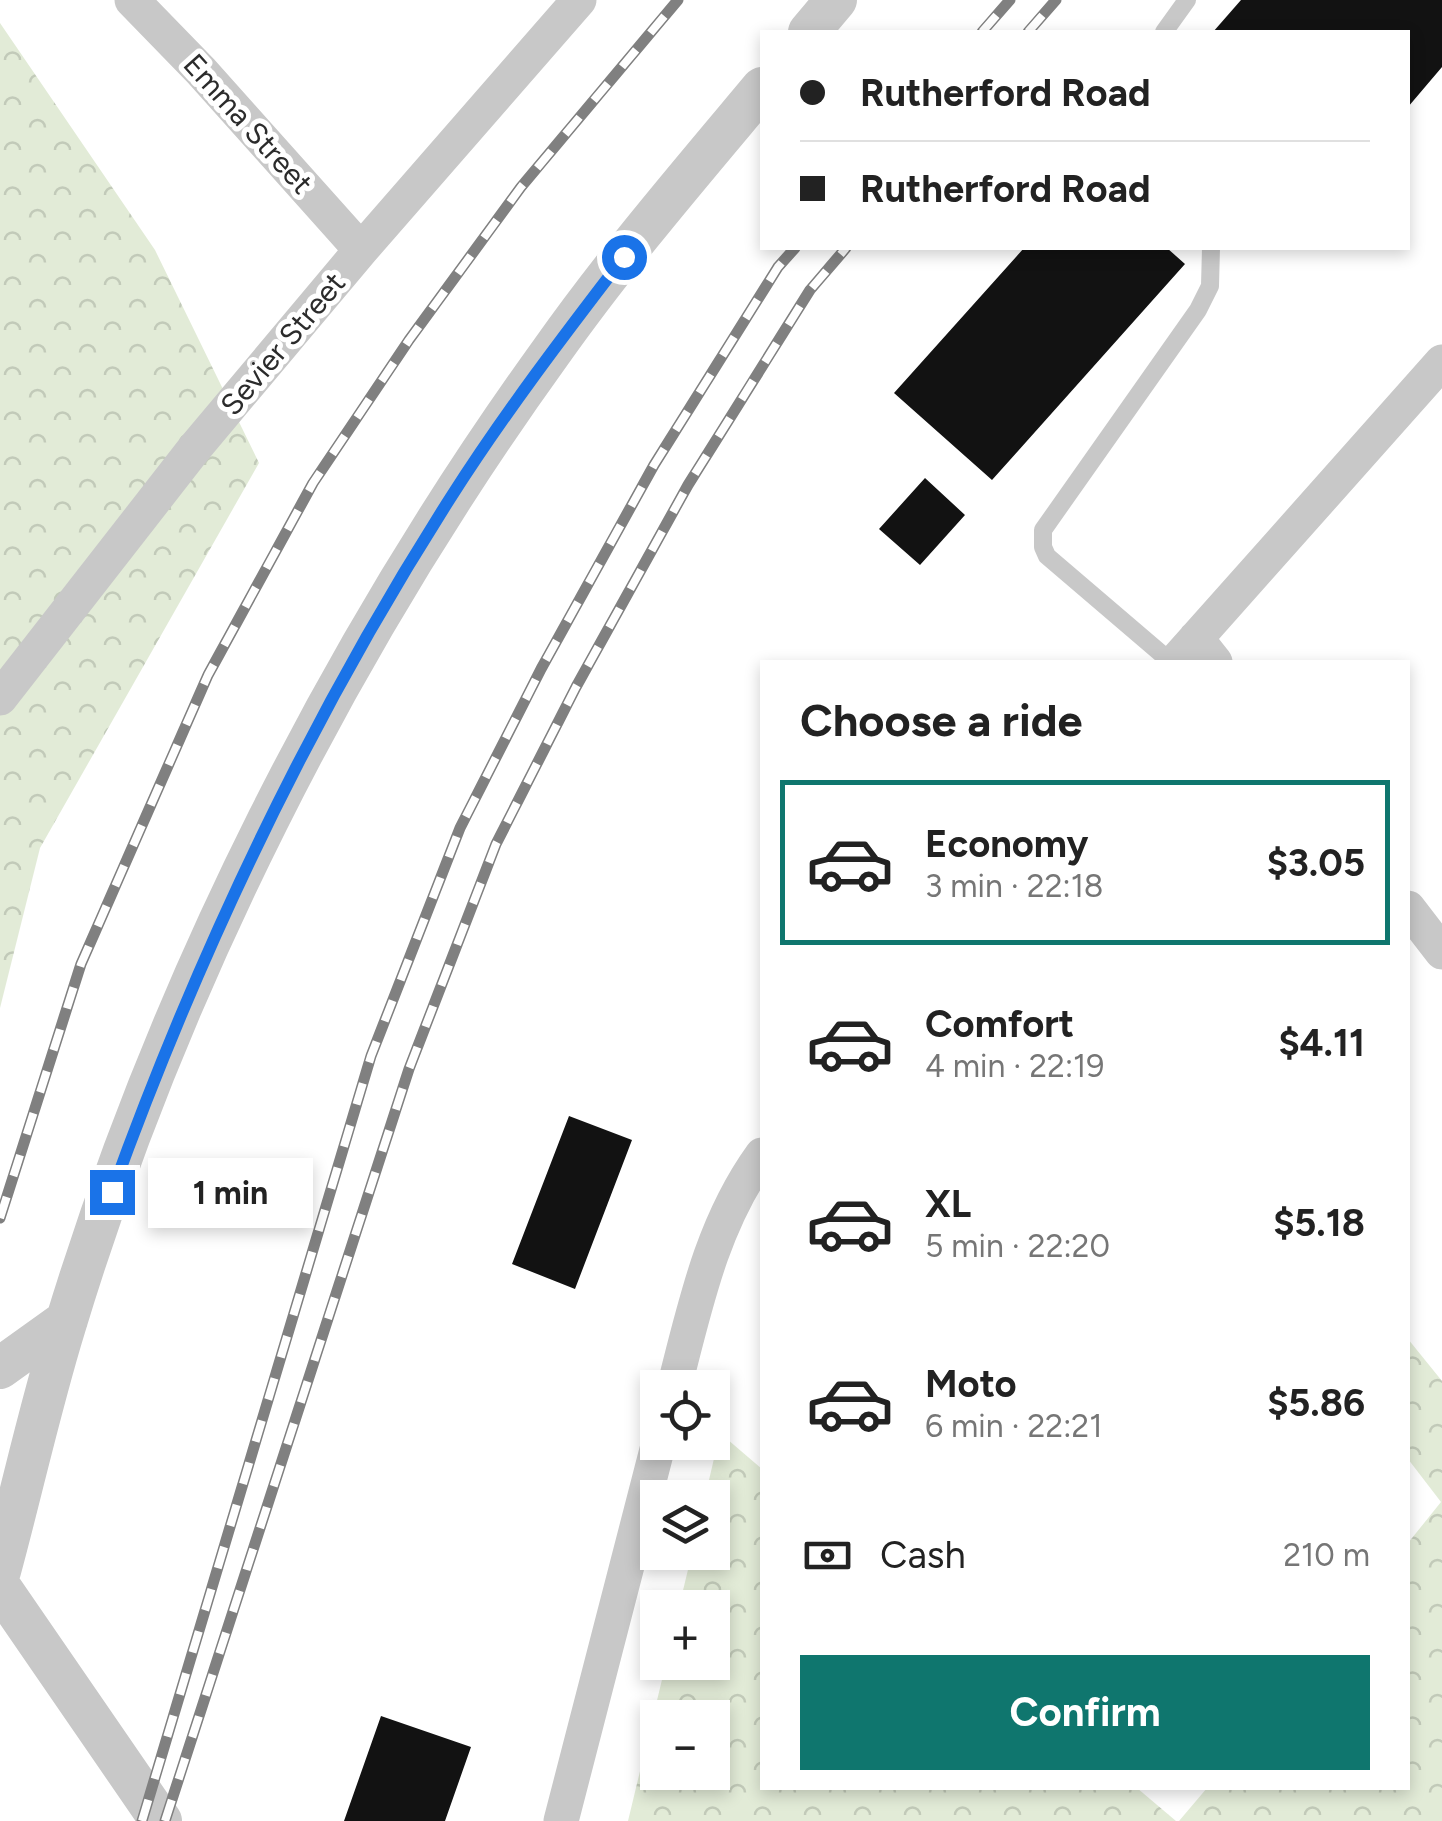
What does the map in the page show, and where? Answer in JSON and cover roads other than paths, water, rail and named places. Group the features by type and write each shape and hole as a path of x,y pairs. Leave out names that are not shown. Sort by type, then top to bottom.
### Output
{"street":[{"name":"Emma Street","path":"132,0 361,250"},
{"name":"Sevier Street","path":"0,698 194,449 578,0"},
{"path":"811,30 836,0"},
{"path":"0,1572 67,1320 145,1100 249,858 378,616 452,496 552,350 672,195 760,90"},
{"path":"1189,656 1442,362"},
{"path":"1410,911 1442,952"},
{"path":"679,1370 712,1250 732,1203 760,1158"},
{"path":"0,1368 67,1320"},
{"path":"561,1821 654,1460"},
{"path":"0,1587 161,1821"}],"lane":[{"path":"1165,30 1187,0"},
{"path":"1189,656 1047,556 1043,530 1198,310 1210,286 1210,250"}],"railway":[{"path":"0,1218 81,964 208,675 313,483 409,340 521,187 678,0"},
{"path":"984,30 1010,0"},
{"path":"1030,30 1056,0"},
{"path":"142,1821 371,1056 460,828 541,669 654,465 778,267 793,250"},
{"path":"165,1821 409,1069 496,844 576,687 688,485 810,290 844,250"}]}
